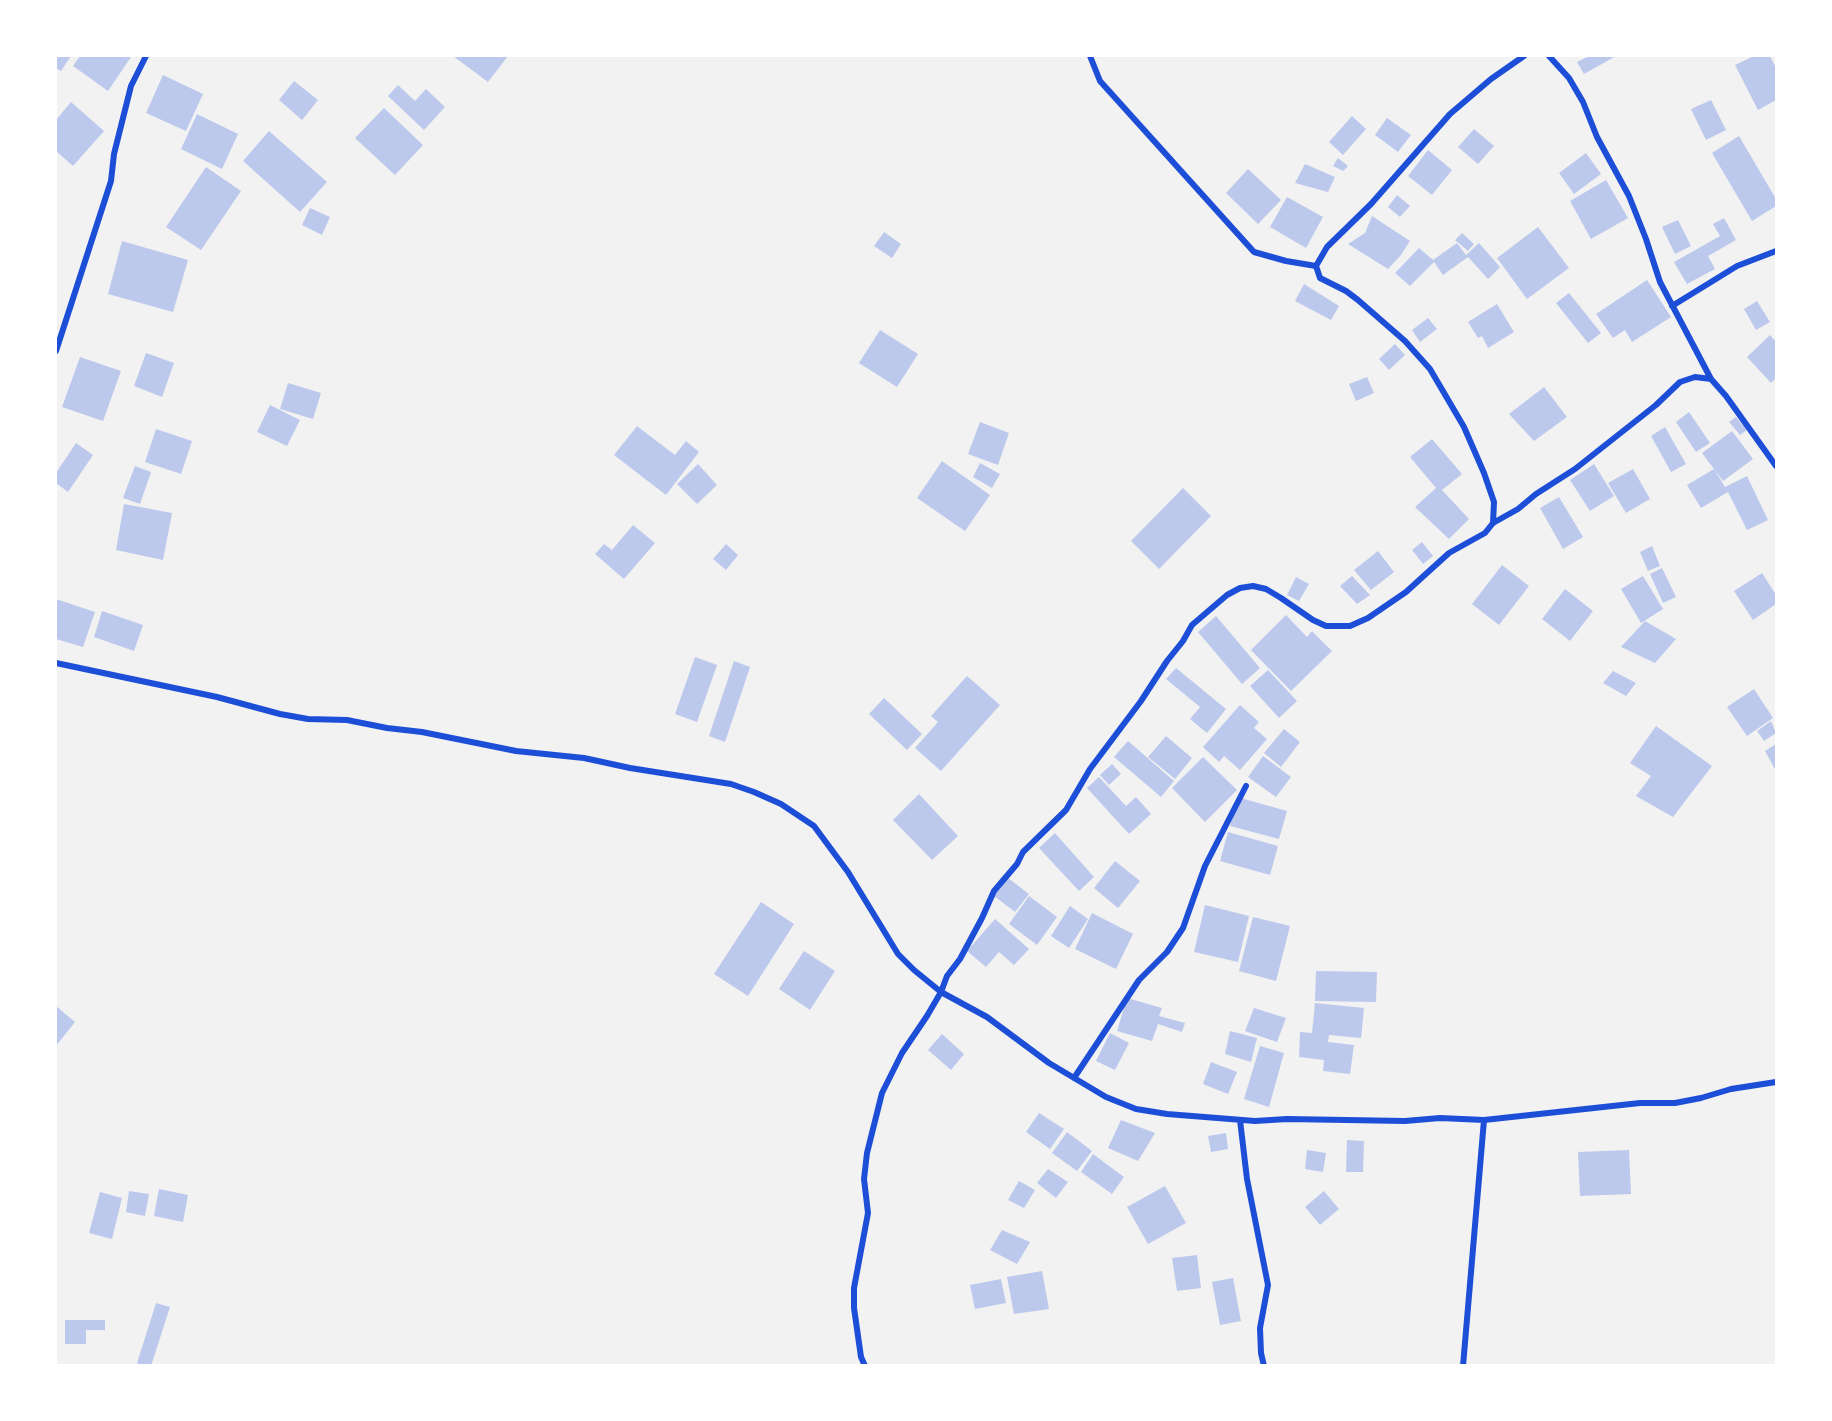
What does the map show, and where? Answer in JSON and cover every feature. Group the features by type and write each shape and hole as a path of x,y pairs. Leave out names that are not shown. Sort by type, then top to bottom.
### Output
{"street":[{"path":"56,351 111,181 114,154 131,86 146,56"},
{"path":"1090,56 1100,81 1254,252 1316,266"},
{"path":"1316,266 1328,247 1371,204 1450,114 1491,79 1524,56"},
{"path":"1549,56 1569,78 1583,102 1596,137 1629,196 1660,282 1711,380 1726,396 1776,466"},
{"path":"1672,306 1737,266 1776,251"},
{"path":"1316,266 1320,278 1358,300 1405,341 1430,369 1464,427 1484,473 1494,502 1493,523"},
{"path":"865,1365 861,1357 854,1308 854,1288 868,1213 864,1179 867,1153 882,1094 902,1053 927,1016 947,976 960,959 994,891 1017,864 1023,852 1066,810 1090,769 1142,701 1167,661 1183,641 1191,625 1227,595 1240,588 1253,586 1266,589 1326,626 1350,626 1386,607 1449,553 1485,533 1493,523 1518,509 1536,494 1575,469 1656,405 1680,382 1695,377 1711,380"},
{"path":"56,663 216,697 289,716 347,720 516,751 584,758 630,768 731,784 754,792 781,804 814,826 848,872 898,954 914,970 941,992 987,1017 1074,1078 1106,1097 1136,1109 1239,1120 1405,1121 1440,1118 1484,1120 1640,1103 1675,1103 1731,1089 1776,1082"},
{"path":"1074,1078 1139,980 1167,952 1183,928 1208,860 1246,786"},
{"path":"1239,1120 1247,1179 1268,1285 1260,1328 1260,1353 1264,1365"},
{"path":"1463,1365 1484,1120"}],"building":[{"path":"56,56 71,56 61,71 56,68"},
{"path":"80,56 131,57 108,91 73,66"},
{"path":"453,56 508,56 488,82"},
{"path":"1589,56 1616,56 1584,74 1577,62"},
{"path":"1754,56 1770,56 1776,68 1776,100 1758,110 1735,65"},
{"path":"163,75 203,94 186,131 146,113"},
{"path":"294,81 318,100 302,120 279,100"},
{"path":"398,85 415,101 426,89 445,107 424,130 388,96"},
{"path":"1711,100 1726,130 1706,140 1691,109"},
{"path":"71,102 104,131 73,166 56,151 56,120"},
{"path":"384,108 423,145 395,175 355,138"},
{"path":"197,114 238,134 222,169 181,149"},
{"path":"1352,116 1366,129 1343,155 1329,142"},
{"path":"1387,118 1411,135 1398,152 1375,135"},
{"path":"1474,129 1494,146 1478,164 1458,147"},
{"path":"269,131 327,182 300,212 243,161"},
{"path":"1739,136 1776,199 1776,206 1752,221 1712,153"},
{"path":"1428,150 1452,170 1432,195 1408,176"},
{"path":"1586,153 1601,174 1574,194 1559,173"},
{"path":"1338,158 1348,166 1343,171 1333,166"},
{"path":"1305,164 1335,177 1328,192 1295,183"},
{"path":"206,167 241,191 201,250 166,227"},
{"path":"1248,169 1281,200 1258,224 1226,193"},
{"path":"1606,180 1628,218 1591,239 1570,201"},
{"path":"1397,195 1410,206 1400,217 1388,207"},
{"path":"1287,197 1323,217 1306,248 1270,227"},
{"path":"310,208 330,217 322,235 302,225"},
{"path":"1372,216 1410,241 1388,269 1348,244 1365,233"},
{"path":"1724,218 1736,240 1708,256 1715,269 1687,284 1674,262 1720,236 1713,224"},
{"path":"1678,220 1691,246 1675,254 1662,227"},
{"path":"1538,227 1569,268 1527,299 1497,258"},
{"path":"884,232 901,244 892,258 874,246"},
{"path":"1462,233 1474,244 1468,251 1455,240"},
{"path":"122,241 188,260 173,312 108,294"},
{"path":"1457,243 1466,255 1479,243 1500,267 1488,279 1468,257 1443,275 1434,262 1410,286 1395,273 1419,248 1433,260"},
{"path":"1647,280 1671,317 1632,342 1625,330 1613,338 1596,314"},
{"path":"1304,284 1339,306 1331,320 1295,301"},
{"path":"1569,293 1601,333 1588,343 1556,303"},
{"path":"1757,301 1770,322 1756,330 1744,309"},
{"path":"1497,304 1514,332 1488,348 1482,336 1478,338 1468,322"},
{"path":"1428,318 1437,329 1420,342 1412,330"},
{"path":"880,330 918,354 897,387 859,363"},
{"path":"1770,335 1776,342 1776,378 1771,383 1747,357"},
{"path":"1395,344 1405,355 1389,370 1379,359"},
{"path":"146,353 174,363 162,397 134,386"},
{"path":"80,357 121,371 103,421 62,407"},
{"path":"1367,377 1374,393 1356,401 1349,384"},
{"path":"288,383 321,393 313,419 280,409"},
{"path":"1544,387 1567,417 1534,441 1509,414"},
{"path":"270,405 300,420 287,446 257,432"},
{"path":"1689,412 1710,443 1696,452 1676,422"},
{"path":"1736,417 1747,430 1740,435 1729,422"},
{"path":"980,422 1009,433 998,465 968,454"},
{"path":"637,426 675,455 686,441 699,452 666,495 614,455"},
{"path":"1665,427 1686,464 1671,472 1651,436"},
{"path":"156,429 192,441 181,474 145,462"},
{"path":"1732,431 1753,459 1723,481 1702,453"},
{"path":"1432,439 1462,474 1442,490 1469,519 1449,539 1415,507 1436,488 1410,457"},
{"path":"76,443 93,455 68,492 56,483 56,473"},
{"path":"942,461 990,495 965,531 917,498"},
{"path":"980,463 1000,474 992,488 973,477"},
{"path":"698,464 717,485 697,504 677,484"},
{"path":"1594,464 1614,496 1590,511 1570,480"},
{"path":"135,466 151,472 140,504 123,498"},
{"path":"1633,469 1650,499 1626,513 1608,483"},
{"path":"1714,469 1725,487 1747,476 1768,520 1747,530 1728,492 1701,508 1687,485"},
{"path":"1183,488 1211,516 1159,569 1131,541"},
{"path":"1559,497 1583,537 1563,549 1540,508"},
{"path":"124,504 172,513 163,560 116,550"},
{"path":"633,525 655,543 624,579 595,554 604,544 612,550"},
{"path":"1422,542 1433,556 1423,564 1412,550"},
{"path":"726,544 738,555 726,570 713,559"},
{"path":"1652,546 1660,566 1648,571 1640,552"},
{"path":"1378,551 1394,572 1371,590 1354,570"},
{"path":"1502,565 1529,586 1499,625 1472,604"},
{"path":"1662,568 1676,597 1663,603 1650,574"},
{"path":"1762,573 1776,595 1776,604 1753,620 1734,591"},
{"path":"1352,576 1370,595 1357,604 1340,586"},
{"path":"1643,576 1663,609 1641,623 1621,589"},
{"path":"1296,577 1309,584 1299,601 1287,595"},
{"path":"1565,589 1593,611 1570,641 1542,619"},
{"path":"56,599 95,612 83,647 56,639"},
{"path":"102,611 143,625 134,651 94,637"},
{"path":"1286,615 1307,637 1312,631 1332,651 1291,691 1251,650"},
{"path":"1216,616 1260,668 1242,684 1198,632"},
{"path":"1645,621 1676,639 1655,663 1621,647"},
{"path":"695,657 717,665 697,722 675,714"},
{"path":"734,661 750,667 725,742 709,736"},
{"path":"1176,668 1226,709 1207,733 1190,719 1200,707 1166,679"},
{"path":"1268,670 1297,701 1279,718 1250,686"},
{"path":"1613,671 1636,683 1626,696 1603,683"},
{"path":"967,676 1000,705 941,771 915,748 938,722 931,716"},
{"path":"1754,689 1773,718 1747,736 1727,707"},
{"path":"884,698 922,734 907,750 869,714"},
{"path":"1240,705 1259,722 1254,728 1267,739 1240,770 1224,756 1219,762 1203,747"},
{"path":"1771,721 1776,733 1764,741 1757,731"},
{"path":"1656,726 1712,766 1673,817 1636,796 1651,776 1630,763"},
{"path":"1284,729 1300,742 1281,767 1264,753"},
{"path":"1166,736 1192,758 1175,779 1148,757"},
{"path":"1128,741 1174,781 1161,797 1114,757"},
{"path":"1776,744 1776,771 1765,751"},
{"path":"1263,756 1291,777 1276,797 1248,777"},
{"path":"1203,757 1237,790 1205,822 1172,788"},
{"path":"1112,764 1121,774 1109,785 1100,775"},
{"path":"1099,777 1126,806 1136,797 1151,814 1129,834 1087,788"},
{"path":"919,794 958,836 932,860 893,820"},
{"path":"1237,797 1287,811 1279,839 1230,826"},
{"path":"1228,832 1278,846 1270,875 1220,861"},
{"path":"1055,833 1094,877 1079,891 1039,848"},
{"path":"1115,861 1140,881 1118,908 1094,888"},
{"path":"1008,878 1029,894 1015,912 994,896"},
{"path":"1029,896 1057,917 1037,945 1009,924"},
{"path":"761,902 794,924 748,996 714,974"},
{"path":"1205,905 1249,916 1238,962 1194,952"},
{"path":"1070,906 1088,919 1069,948 1051,936"},
{"path":"1092,913 1133,934 1116,969 1075,949"},
{"path":"1253,917 1290,926 1276,981 1239,971"},
{"path":"995,919 1029,949 1014,965 999,952 986,967 967,951"},
{"path":"804,951 835,971 810,1010 779,989"},
{"path":"1316,971 1377,972 1376,1002 1315,1001"},
{"path":"1127,998 1162,1008 1159,1016 1185,1023 1182,1032 1158,1024 1152,1041 1117,1031"},
{"path":"1315,1003 1364,1008 1361,1038 1329,1035 1328,1042 1354,1045 1350,1074 1323,1071 1324,1060 1299,1057 1300,1032 1312,1033"},
{"path":"56,1006 75,1022 56,1046"},
{"path":"1254,1008 1286,1018 1277,1042 1245,1031"},
{"path":"1230,1031 1257,1038 1251,1062 1225,1054"},
{"path":"1110,1033 1129,1043 1115,1070 1096,1061"},
{"path":"942,1034 964,1054 951,1070 928,1050"},
{"path":"1260,1046 1284,1053 1269,1107 1244,1099"},
{"path":"1211,1062 1237,1072 1228,1094 1203,1084"},
{"path":"1039,1113 1064,1129 1050,1149 1026,1132"},
{"path":"1121,1120 1155,1133 1138,1161 1108,1148"},
{"path":"1067,1132 1092,1151 1077,1171 1052,1153"},
{"path":"1226,1133 1228,1149 1211,1152 1208,1136"},
{"path":"1347,1140 1364,1141 1363,1172 1346,1172"},
{"path":"1307,1150 1326,1153 1323,1172 1305,1169"},
{"path":"1629,1150 1631,1194 1580,1196 1578,1152"},
{"path":"1093,1154 1124,1177 1112,1194 1081,1172"},
{"path":"1048,1169 1068,1182 1056,1198 1037,1183"},
{"path":"1019,1181 1035,1190 1024,1208 1008,1200"},
{"path":"1165,1186 1186,1223 1148,1244 1127,1207"},
{"path":"159,1189 188,1195 183,1222 154,1216"},
{"path":"129,1191 149,1194 145,1216 126,1212"},
{"path":"1324,1191 1339,1209 1320,1225 1305,1207"},
{"path":"100,1192 122,1198 112,1239 89,1233"},
{"path":"1002,1230 1030,1242 1017,1264 990,1250"},
{"path":"1197,1255 1201,1288 1177,1291 1172,1258"},
{"path":"1042,1271 1049,1309 1014,1314 1007,1277"},
{"path":"1233,1278 1241,1321 1220,1325 1212,1282"},
{"path":"1001,1279 1006,1303 975,1309 970,1285"},
{"path":"156,1303 170,1307 151,1366 143,1366 137,1363"},
{"path":"65,1320 105,1320 105,1330 86,1330 86,1344 65,1344"}]}
